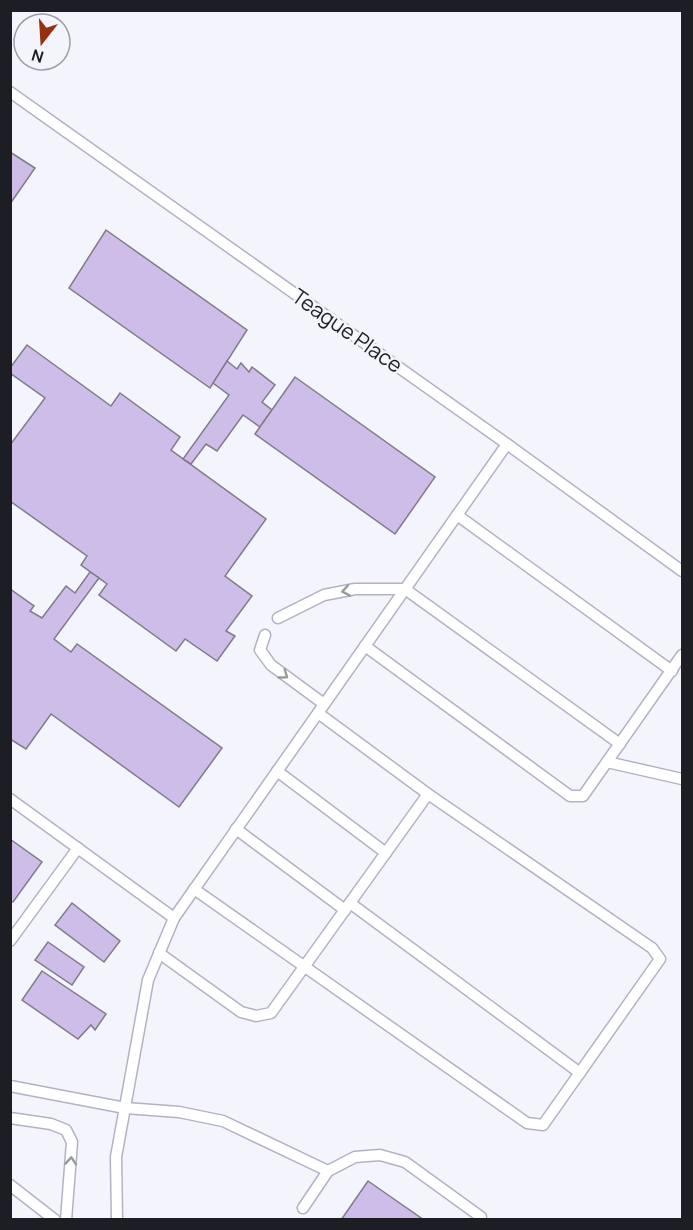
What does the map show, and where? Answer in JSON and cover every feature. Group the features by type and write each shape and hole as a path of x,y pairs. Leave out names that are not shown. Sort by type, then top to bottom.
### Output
{"lane":[{"name":"Teague Place","path":"10,92 507,444 682,571"},
{"path":"117,1220 116,1157 148,980 174,918 507,444"},
{"path":"457,516 672,671"},
{"path":"278,618 324,595 355,589 405,589 620,744"},
{"path":"194,889 527,1123 543,1125 660,959 652,948 428,794 321,708 271,665 260,650 265,635"},
{"path":"365,646 570,796 583,796 682,655"},
{"path":"607,762 682,779"},
{"path":"277,771 386,852"},
{"path":"159,953 241,1012 256,1016 271,1013 428,794"},
{"path":"10,799 174,918"},
{"path":"236,829 348,906 580,1073"},
{"path":"11,940 78,848"},
{"path":"10,1086 125,1108 179,1112 223,1121 327,1171"},
{"path":"10,1118 51,1124 66,1130 72,1142 66,1220"},
{"path":"303,1209 327,1171 355,1157 380,1155 405,1162 481,1217"},
{"path":"10,1185 55,1220"}],"building":[{"path":"10,152 35,168 10,204"},
{"path":"106,230 247,330 210,388 69,288"},
{"path":"27,345 111,406 120,393 180,437 171,450 266,519 225,576 252,596 226,631 235,636 217,661 185,639 176,651 99,595 107,584 81,565 87,556 10,501 10,445 45,398 10,373 10,368"},
{"path":"227,361 237,369 241,363 249,372 252,367 275,385 262,402 272,410 260,427 243,415 217,451 206,444 191,464 183,459 229,395 213,383"},
{"path":"295,377 435,477 395,534 255,434"},
{"path":"90,572 99,578 54,639 71,652 77,644 222,748 179,807 51,714 26,749 10,739 10,589 34,606 30,611 42,618 66,586 75,593"},
{"path":"10,839 42,862 13,902 10,900"},
{"path":"72,903 120,941 104,962 55,925"},
{"path":"48,942 84,967 72,985 35,960"},
{"path":"42,971 106,1014 95,1030 91,1025 78,1039 22,1000"},
{"path":"368,1181 424,1220 341,1220"}]}
